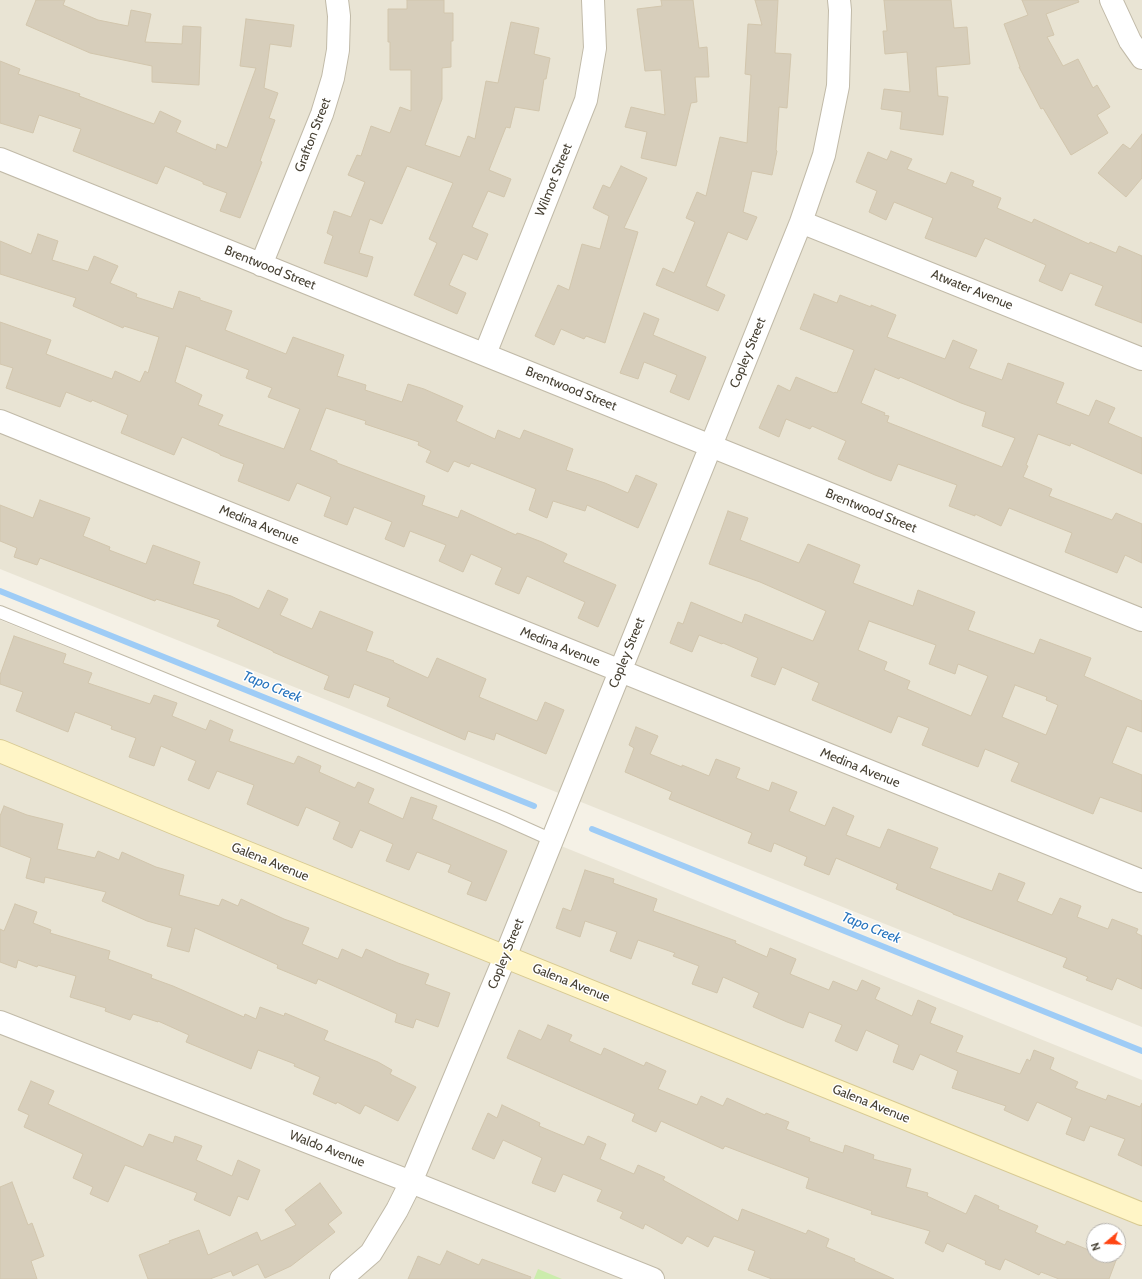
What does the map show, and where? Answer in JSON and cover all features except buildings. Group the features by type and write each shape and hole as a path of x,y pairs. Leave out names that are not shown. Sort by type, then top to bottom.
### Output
{"street":[{"name":"Grafton Street","path":"261,265 322,114 333,78 338,50 339,16 337,0"},
{"name":"Wilmot Street","path":"484,354 586,100 595,48 593,0"},
{"name":"Copley Street","path":"341,1279 371,1253 397,1210 411,1182 505,957 801,222 824,155 838,86 839,0"},
{"path":"1111,0 1130,41 1142,58"},
{"name":"Brentwood Street","path":"0,159 1142,620"},
{"name":"Atwater Avenue","path":"801,222 1142,359"},
{"name":"Medina Avenue","path":"0,421 1142,881"},
{"name":"Galena Avenue","path":"0,751 1142,1214"},
{"name":"Waldo Avenue","path":"0,1022 411,1182 653,1279"}],"lane":[{"path":"0,612 415,781 552,840"}],"shaded area":[{"path":"0,0 1142,0 1142,1027 0,569"},
{"path":"0,620 1142,1080 1142,1279 0,1279"}],"green space":[{"path":"538,1269 562,1279 534,1279"}],"waterway":[{"name":"Tapo Creek","path":"0,591 534,806"},
{"name":"Tapo Creek","path":"592,829 1142,1051"}]}
